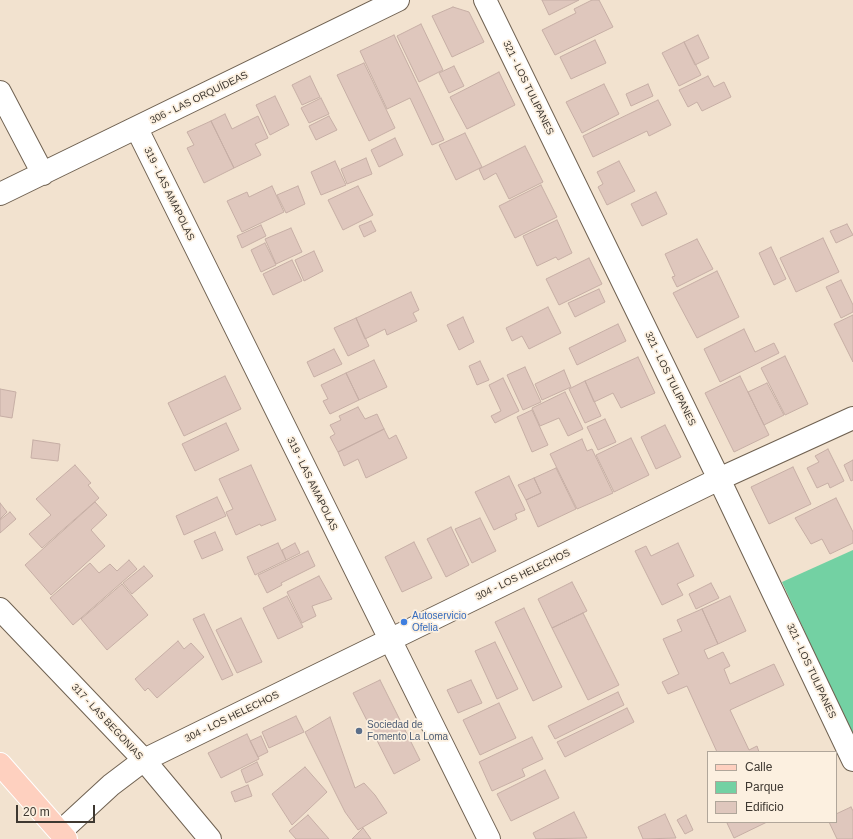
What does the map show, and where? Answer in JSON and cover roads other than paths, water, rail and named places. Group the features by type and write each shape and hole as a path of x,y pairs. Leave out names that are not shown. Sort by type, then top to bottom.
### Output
{"main road":[{"path":"0,764 63,835"}],"street":[{"name":"306 - LAS ORQUÍDEAS","path":"0,194 137,129 398,0"},
{"name":"321 - LOS TULIPANES","path":"485,0 719,479 853,760"},
{"path":"0,92 43,174"},
{"name":"319 - LAS AMAPOLAS","path":"137,129 389,640 489,839"},
{"name":"304 - LOS HELECHOS","path":"63,835 111,785 144,760 719,479 853,418"},
{"name":"317 - LAS BEGONIAS","path":"0,609 144,760 210,839"}],"place":[{"name":"Autoservicio Ofelia","path":"404,622"},
{"name":"Sociedad de Fomento La Loma","path":"359,731"}]}
